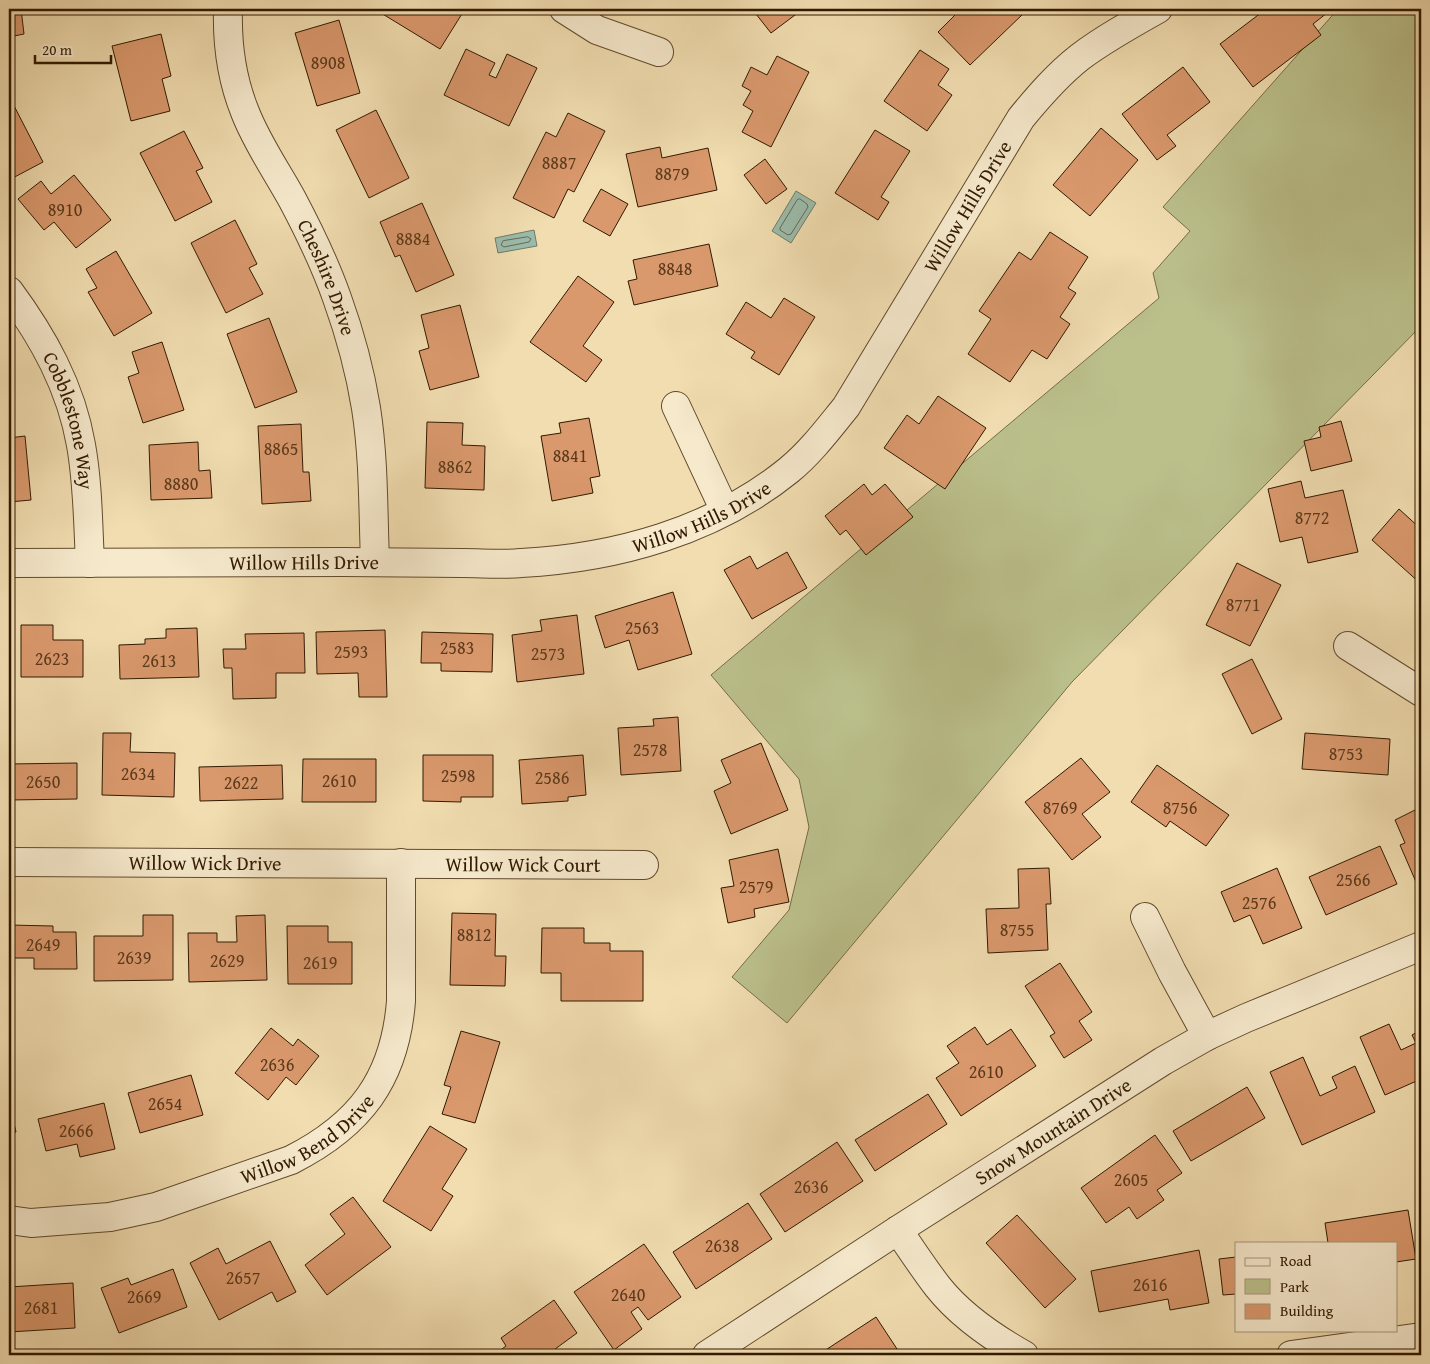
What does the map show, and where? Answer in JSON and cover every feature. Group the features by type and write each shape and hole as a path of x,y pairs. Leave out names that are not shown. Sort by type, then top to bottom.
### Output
{"street":[{"name":"Cheshire Drive","path":"228,9 228,29 233,70 244,112 316,246 337,298 354,351 366,408 372,466 375,562"},
{"path":"564,9 597,30 659,52"},
{"name":"Willow Hills Drive","path":"9,564 375,562 518,564 574,559 630,548 680,532 725,511 759,493 790,469 820,439 846,407 1021,118 1048,86 1079,58 1112,34 1158,9"},
{"name":"Cobblestone Way","path":"9,291 31,322 54,362 71,403 81,444 87,487 90,563"},
{"path":"676,406 725,511"},
{"path":"1348,646 1421,692"},
{"name":"Willow Wick Drive","path":"9,862 401,863"},
{"name":"Willow Wick Court","path":"401,863 644,865"},
{"name":"Willow Bend Drive","path":"9,1220 31,1223 110,1217 156,1207 291,1160 337,1132 364,1104 377,1086 395,1045 401,1001 401,863"},
{"path":"1145,917 1207,1036"},
{"name":"Snow Mountain Drive","path":"707,1355 898,1230 1163,1061 1207,1036 1246,1018 1421,946"},
{"path":"898,1230 938,1288 965,1315 994,1338 1024,1355"},
{"path":"1291,1355 1421,1336"}],"green space":[{"path":"1338,9 1421,9 1421,326 1072,682 787,1023 732,977 789,910 809,827 799,779 711,675 1159,298 1153,273 1190,231 1163,207"}],"water":[{"path":"796,191 816,203 791,243 772,231"},
{"path":"534,230 537,246 498,253 495,238"}],"building":[{"path":"9,9 21,9 24,34 9,37"},
{"path":"384,9 465,9 440,49 381,13"},
{"path":"752,9 803,9 771,33"},
{"path":"949,9 1020,9 1024,13 970,65 938,32 955,15"},
{"path":"1266,9 1332,9 1313,24 1321,35 1253,87 1220,44"},
{"path":"339,20 360,93 317,106 295,33"},
{"path":"161,34 171,76 162,79 170,111 131,121 112,46"},
{"path":"9,41 14,76 9,77"},
{"path":"466,49 495,63 489,75 496,78 507,54 537,68 509,126 444,95"},
{"path":"920,50 949,69 938,85 952,95 927,131 884,101"},
{"path":"777,56 809,72 771,147 742,132 753,111 743,105 751,91 742,86 751,67 767,75"},
{"path":"1183,67 1210,102 1167,135 1176,146 1157,160 1122,114"},
{"path":"9,99 43,162 9,180"},
{"path":"376,110 409,178 369,198 336,130"},
{"path":"568,113 605,131 574,192 568,189 554,218 513,198 546,132 556,137"},
{"path":"1101,128 1138,160 1090,216 1053,185"},
{"path":"875,130 910,151 881,197 889,202 878,220 835,193"},
{"path":"184,131 203,168 196,171 212,202 175,221 140,153"},
{"path":"660,147 662,158 708,148 717,190 638,207 626,154"},
{"path":"765,159 787,189 766,204 744,175"},
{"path":"74,175 111,220 76,248 54,222 44,230 18,199 41,181 51,194"},
{"path":"601,189 628,204 610,236 583,221"},
{"path":"422,203 454,275 416,292 400,255 395,257 380,222"},
{"path":"235,220 257,264 249,268 263,294 226,313 191,243"},
{"path":"1050,232 1088,257 1068,288 1076,293 1060,317 1070,324 1047,359 1032,350 1010,382 968,354 991,319 979,311 1019,252 1031,260"},
{"path":"709,244 718,286 634,305 628,281 637,279 633,260"},
{"path":"116,251 152,313 114,336 88,292 97,288 86,269"},
{"path":"578,276 614,302 583,346 602,360 586,382 530,342"},
{"path":"784,298 815,317 779,375 751,358 755,352 726,334 746,302 771,318"},
{"path":"460,305 479,377 430,390 419,351 429,348 421,315"},
{"path":"269,318 297,392 255,408 227,334"},
{"path":"162,342 184,410 143,423 128,377 139,373 132,352"},
{"path":"938,396 986,428 945,489 884,448 907,415 919,424"},
{"path":"589,418 600,476 590,478 593,493 552,501 541,436 561,433 559,423"},
{"path":"1341,421 1352,461 1311,471 1304,441 1321,437 1319,427"},
{"path":"427,422 463,423 462,445 485,446 484,490 425,488"},
{"path":"301,424 303,472 309,472 311,501 262,504 258,426"},
{"path":"25,436 31,500 9,502 9,438"},
{"path":"198,442 199,471 210,470 212,498 151,500 149,445"},
{"path":"1301,481 1305,498 1343,490 1358,552 1308,563 1302,537 1280,542 1268,489"},
{"path":"864,484 872,495 885,484 913,517 866,555 846,530 840,535 825,516"},
{"path":"1399,509 1421,529 1421,584 1372,540"},
{"path":"787,552 807,588 752,619 724,570 750,556 757,569"},
{"path":"1237,563 1281,585 1250,646 1206,625"},
{"path":"673,592 692,654 638,670 629,640 605,648 595,616"},
{"path":"577,615 584,674 517,682 512,635 542,631 540,620"},
{"path":"21,625 53,625 53,640 83,640 83,677 21,677"},
{"path":"197,628 199,677 120,679 119,645 145,644 145,639 166,638 166,629"},
{"path":"385,630 387,697 359,697 358,673 317,674 316,632"},
{"path":"422,632 493,634 492,672 441,671 441,663 421,663"},
{"path":"304,633 305,673 276,673 276,698 233,699 232,668 224,668 223,649 246,649 245,634"},
{"path":"1252,659 1282,719 1252,734 1222,674"},
{"path":"678,717 681,771 621,775 618,728 654,726 653,719"},
{"path":"103,733 131,733 130,752 175,753 174,797 102,795"},
{"path":"1305,733 1390,739 1388,775 1302,769"},
{"path":"761,743 788,810 731,834 714,791 731,783 721,760"},
{"path":"423,755 493,755 493,797 461,797 461,802 423,801"},
{"path":"583,755 586,795 568,797 568,801 522,804 519,760"},
{"path":"1081,758 1110,792 1082,814 1101,837 1072,860 1025,802"},
{"path":"303,759 376,759 376,802 302,802"},
{"path":"77,763 77,799 9,800 9,764"},
{"path":"282,765 283,799 200,801 199,767"},
{"path":"1157,765 1229,815 1206,846 1170,821 1166,827 1131,802"},
{"path":"1421,807 1421,880 1416,882 1400,845 1405,843 1395,820"},
{"path":"1380,846 1397,884 1326,915 1309,877"},
{"path":"778,849 789,902 754,909 755,917 728,923 721,888 734,886 729,860"},
{"path":"1049,868 1051,904 1046,904 1048,950 988,953 986,909 1019,908 1018,869"},
{"path":"1277,868 1302,928 1263,944 1250,915 1234,922 1221,892"},
{"path":"452,913 496,914 495,956 506,956 505,986 450,985"},
{"path":"143,915 173,915 173,980 94,981 94,936 143,936"},
{"path":"265,915 267,980 189,982 188,933 217,933 217,942 237,942 236,916"},
{"path":"9,925 53,926 53,932 76,932 77,969 34,969 34,958 9,958"},
{"path":"287,926 328,926 328,942 352,942 352,984 288,984"},
{"path":"542,928 584,928 584,943 610,943 610,951 643,951 643,1001 561,1001 561,973 541,973"},
{"path":"1060,963 1092,1012 1079,1021 1092,1040 1064,1058 1050,1036 1055,1033 1025,986"},
{"path":"1389,1024 1401,1050 1416,1043 1412,1035 1421,1030 1421,1079 1385,1095 1360,1037"},
{"path":"975,1027 987,1045 1011,1029 1036,1066 961,1116 936,1078 959,1063 947,1046"},
{"path":"271,1028 293,1046 298,1039 319,1056 296,1085 286,1077 268,1100 235,1073"},
{"path":"461,1031 500,1042 475,1123 442,1114 451,1087 444,1085"},
{"path":"1303,1057 1320,1096 1337,1088 1332,1077 1355,1066 1375,1112 1302,1145 1270,1072"},
{"path":"191,1075 203,1115 140,1133 128,1093"},
{"path":"1247,1087 1265,1118 1191,1161 1173,1131"},
{"path":"928,1094 947,1124 875,1171 855,1140"},
{"path":"9,1101 16,1132 9,1134"},
{"path":"104,1103 115,1149 80,1157 77,1144 46,1151 38,1119"},
{"path":"430,1126 467,1149 442,1189 453,1196 431,1231 383,1201"},
{"path":"1155,1135 1182,1173 1157,1190 1164,1200 1137,1219 1129,1207 1106,1223 1081,1188"},
{"path":"837,1142 863,1181 785,1232 760,1194"},
{"path":"353,1197 391,1247 327,1295 305,1265 345,1234 330,1214"},
{"path":"748,1203 772,1239 696,1289 673,1252"},
{"path":"1408,1210 1416,1259 1398,1262 1398,1242 1328,1242 1325,1223"},
{"path":"1017,1215 1076,1279 1045,1308 986,1243"},
{"path":"270,1241 296,1292 277,1302 272,1292 219,1320 190,1263 218,1248 226,1264"},
{"path":"644,1244 681,1297 648,1320 638,1307 631,1312 642,1329 614,1350 574,1292"},
{"path":"1199,1250 1209,1303 1170,1310 1168,1299 1099,1312 1091,1271"},
{"path":"1235,1257 1235,1294 1223,1295 1219,1259"},
{"path":"173,1269 187,1307 119,1333 101,1288 128,1278 131,1285"},
{"path":"73,1283 75,1328 9,1332 9,1287"},
{"path":"554,1300 577,1333 547,1355 494,1355 506,1346 501,1338"},
{"path":"876,1317 901,1355 818,1355"}]}
